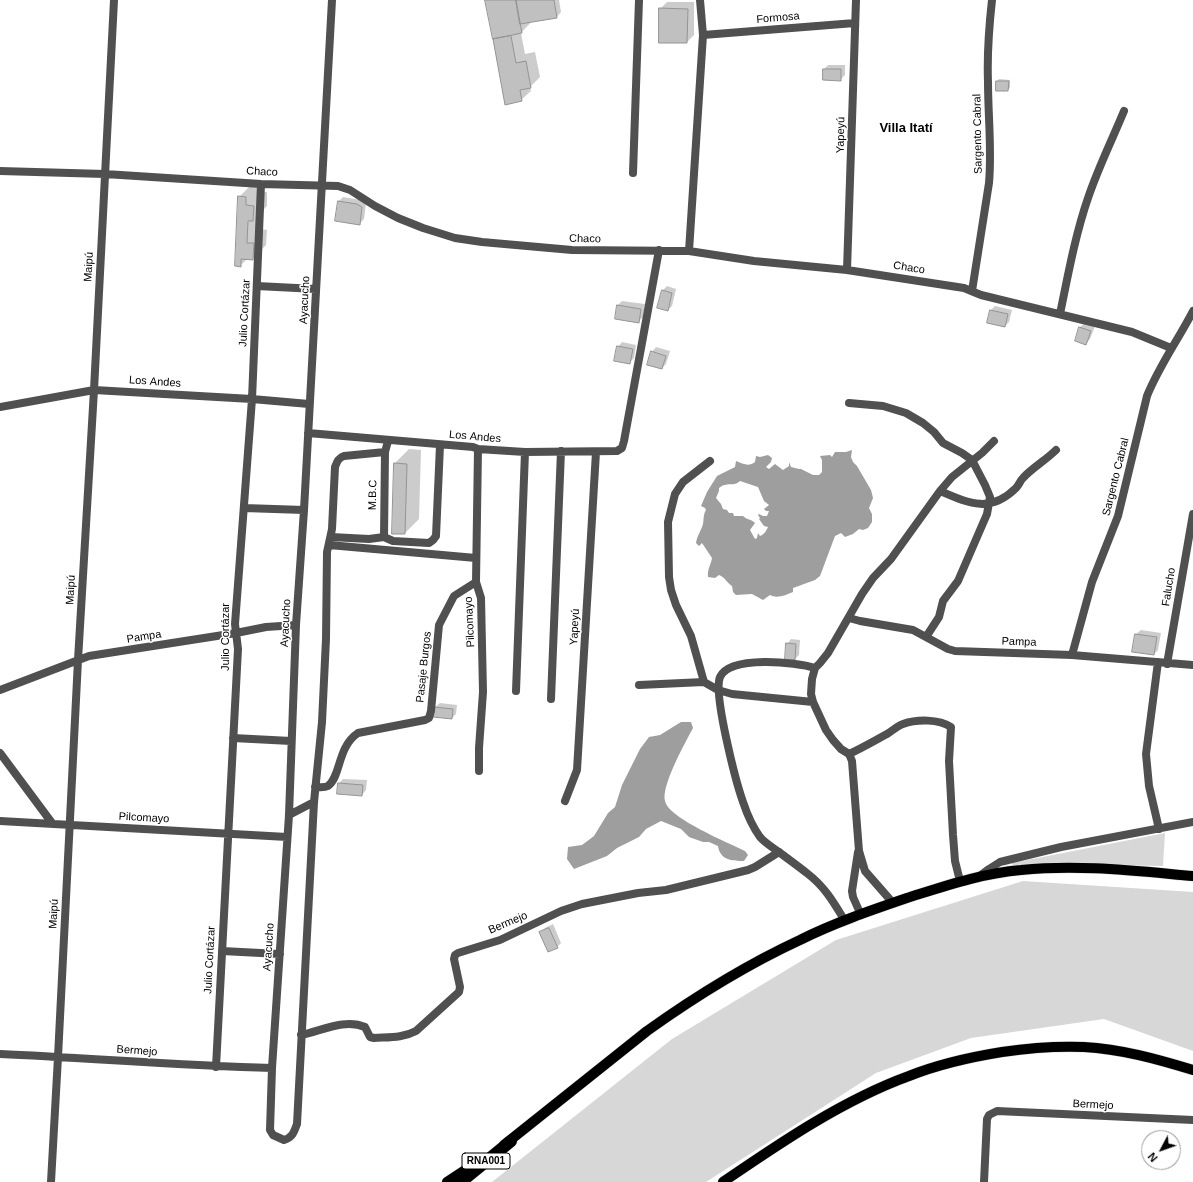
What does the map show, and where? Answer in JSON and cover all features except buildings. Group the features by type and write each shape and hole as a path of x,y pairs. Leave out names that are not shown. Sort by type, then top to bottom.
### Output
{"highway":[{"name":"RNA001","path":"460,1182 511,1141"}],"main road":[{"path":"447,1182 511,1141 624,1050 669,1016 752,964 802,939 844,921 893,903 982,875 1021,870 1086,867 1193,876"},
{"path":"723,1182 771,1149 847,1104 908,1076 946,1064 983,1055 1050,1047 1083,1047 1142,1056 1193,1070"}],"street":[{"name":"Maipú","path":"51,1182 114,0"},
{"name":"Ayacucho","path":"332,0 304,510 296,625 289,815 272,1068 270,1130 273,1135 284,1140 291,1137 297,1124 314,802 322,722 326,639 327,556 331,537 335,468 337,462 344,456 385,452"},
{"path":"633,173 639,0"},
{"path":"689,251 703,36 700,0"},
{"name":"Yapeyú","path":"847,270 856,0"},
{"name":"Sargento Cabral","path":"972,291 991,168 988,57 992,0"},
{"name":"Formosa","path":"703,36 855,23"},
{"path":"1060,314 1076,241 1088,199 1101,164 1124,111"},
{"name":"Chaco","path":"0,170 105,174 261,184 342,186 398,218 455,238 482,242 572,250 689,251 754,261 847,270 964,288 981,295 1132,332 1171,348"},
{"name":"Julio Cortázar","path":"216,1067 238,649 235,624 252,399 261,184"},
{"name":"Los Andes","path":"308,433 525,452 617,451 622,448 624,441 659,250"},
{"path":"257,286 316,289"},
{"name":"Sargento Cabral","path":"1072,655 1092,582 1118,516 1148,396 1154,379 1171,348 1179,338 1193,311"},
{"name":"Los Andes","path":"0,407 94,390 252,399 309,404"},
{"path":"850,403 883,406 906,413 923,423 934,432 943,443 972,460 990,497 987,514 958,581 943,601 939,617 926,636"},
{"path":"385,452 388,441"},
{"path":"893,903 864,871 859,851 852,761 849,754 841,749 832,740 826,730 813,702 811,694 812,679 815,668 828,653 862,594 873,578 891,559 940,491 952,477 994,442"},
{"path":"331,537 369,539 384,537 393,541 429,543 433,540 436,536 440,445"},
{"name":"Pilcomayo","path":"478,449 476,582 481,598 483,692 479,771"},
{"path":"940,491 964,501 976,504 989,504 1003,498 1014,490 1022,478 1056,450"},
{"path":"551,699 561,451"},
{"name":"M.B.C","path":"384,537 385,452"},
{"path":"516,691 525,452"},
{"name":"Yapeyú","path":"565,801 577,770 596,452"},
{"path":"704,682 691,636 671,590 669,577 668,522 675,494 683,482 710,461"},
{"path":"244,508 304,510"},
{"name":"Falucho","path":"1167,664 1193,514"},
{"path":"329,545 476,558"},
{"name":"Pasaje Burgos","path":"316,787 325,788 334,779 346,744 358,733 429,718 431,711 439,625 454,596 476,582"},
{"name":"Pampa","path":"849,618 913,630 926,636 948,650 955,651 1072,655 1193,665"},
{"name":"Pampa","path":"0,690 89,656 236,634 266,627 296,625"},
{"path":"815,668 804,664 764,662 737,665 730,667 720,677 718,690 732,762 742,801 751,823 766,844 809,875 830,896 844,921"},
{"path":"1158,662 1146,754 1148,786 1160,829"},
{"path":"639,685 704,682 718,690 732,694 813,702"},
{"path":"849,754 901,725 913,722 928,721 945,723 951,727 949,761 953,835 960,881"},
{"path":"234,738 291,740"},
{"path":"0,753 52,823"},
{"path":"289,815 314,802"},
{"name":"Pilcomayo","path":"0,821 287,837"},
{"path":"982,875 995,864 1000,862 1061,847 1193,822"},
{"path":"859,851 852,891 861,915"},
{"name":"Bermejo","path":"301,1035 326,1028 355,1023 365,1027 370,1037 374,1038 402,1037 410,1034 416,1031 459,992 460,987 454,959 455,955 458,953 500,940 561,911 582,904 617,896 666,890 748,870 756,867 779,852"},
{"path":"222,951 280,954"},
{"name":"Bermejo","path":"0,1054 58,1056 216,1067 272,1068"},
{"name":"Bermejo","path":"984,1182 987,1119 989,1115 998,1111 1193,1120"}],"shaded area":[{"path":"852,450 851,457 853,462 857,466 871,490 873,498 869,508 872,514 872,522 868,528 863,530 859,529 853,534 845,537 841,533 835,536 820,576 815,580 793,588 793,592 779,597 770,595 763,600 752,594 736,595 733,592 732,586 719,575 715,578 708,577 712,558 702,543 699,546 696,543 706,510 701,506 707,492 717,476 735,467 736,461 748,465 755,462 756,456 760,457 768,455 772,458 771,462 766,467 769,469 775,464 783,470 789,466 789,462 791,467 801,469 813,475 819,475 822,472 822,460 820,456 830,455 832,457 835,452 846,452","holes":["740,481 758,487 764,501 769,505 764,509 769,511 767,516 758,515 764,526 768,527 762,535 760,536 758,533 757,538 755,539 750,530 755,523 743,516 734,516 733,513 729,513 727,510 723,509 716,498 719,488 724,485 734,484"]},
{"path":"681,722 691,722 693,728 670,775 665,794 665,801 669,808 687,822 745,851 748,855 744,861 727,859 721,854 718,846 689,837 681,829 661,821 646,829 639,837 617,848 607,856 574,869 567,859 568,847 582,845 594,836 608,813 615,807 622,785 640,749 649,737 660,735"},
{"path":"1165,833 1163,866 1048,864 1014,867 1012,863"},
{"path":"1023,881 1193,892 1193,1051 1104,1019 971,1038 876,1073 706,1182 492,1182 672,1039 836,940"}],"district":[{"name":"Villa Itatí","path":"906,128"}]}
